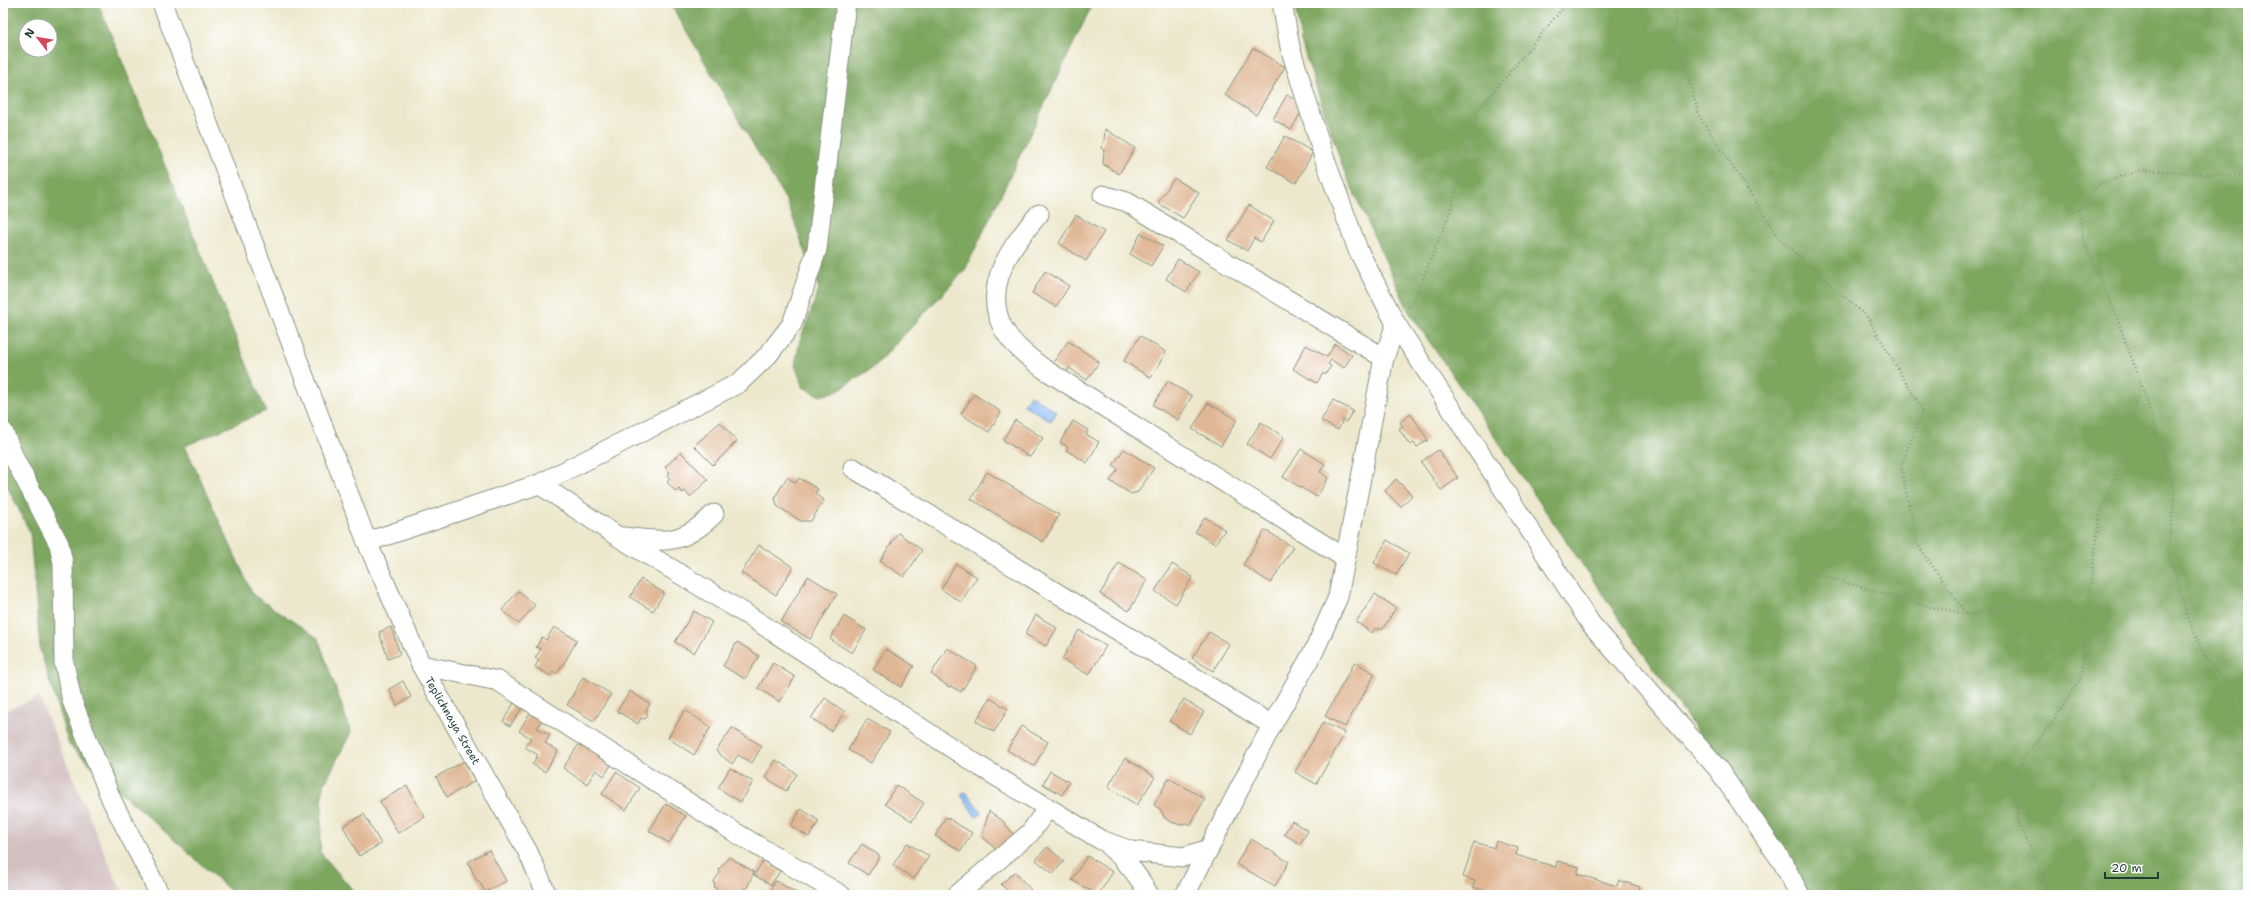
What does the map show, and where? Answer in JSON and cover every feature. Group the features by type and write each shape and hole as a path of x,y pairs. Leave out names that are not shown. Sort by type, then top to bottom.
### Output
{"street":[{"name":"Teplichnaya Street","path":"162,3 367,542 421,665 528,852 548,895"},
{"path":"367,542 539,484 739,383 768,355 792,324 817,249 846,3"},
{"path":"1282,3 1290,47 1324,157 1358,250 1396,324 1590,624 1718,769 1783,863 1800,895"},
{"path":"1103,195 1127,202 1384,358"},
{"path":"1039,214 1006,256 998,279 994,302 1003,328 1022,352 1044,369 1345,558"},
{"path":"1185,895 1272,725 1315,649 1338,597 1384,358 1396,324"},
{"path":"3,431 16,462 59,544 63,564 64,663 72,701 112,801 160,895"},
{"path":"853,468 1272,725"},
{"path":"539,484 617,536 746,614 1047,809 1100,840 1128,862 1140,877 1149,895"},
{"path":"617,536 658,542 676,538 700,527 714,514"},
{"path":"421,665 498,681 736,833 841,895"},
{"path":"957,895 1030,833 1047,809"},
{"path":"1100,840 1131,851 1165,855 1183,856 1209,849"}],"path":[{"path":"1396,324 1415,298 1449,215 1479,109 1567,3"},
{"path":"1676,3 1675,37 1700,117 1780,240 1868,318 1923,411 1901,466 1917,544 1967,615"},
{"path":"2248,176 2141,170 2099,184 2079,210 2084,238 2141,383 2175,493 2168,550 2188,618 2205,657 2229,686 2248,761"},
{"path":"2046,895 2044,875 2018,824 2013,777 2028,752 2052,725 2082,676 2085,624 2100,514 2118,469 2141,383"},
{"path":"1803,570 1921,605 1967,615 2028,603 2085,624"}],"shaded area":[{"path":"39,697 115,878 125,895 3,895 3,712"}],"green space":[{"path":"3,3 98,3 266,411 185,446 253,595 318,638 351,732 323,787 320,852 357,895 235,895 69,745 40,650 30,532 3,478"},
{"path":"670,3 1093,3 965,270 874,367 837,391 820,396 803,387 795,365 800,340 819,289 787,202"},
{"path":"1295,3 2248,3 2248,895 1809,895 1409,312 1344,171 1301,42"}],"water":[{"path":"1030,395 1057,412 1051,421 1024,405"},
{"path":"966,792 982,813 976,817 961,795"}],"building":[{"path":"1253,48 1285,67 1256,115 1225,95"},
{"path":"1287,95 1305,105 1291,130 1273,119"},
{"path":"1105,129 1135,148 1119,174 1103,164 1104,150 1101,148 1104,141"},
{"path":"1285,136 1313,152 1296,183 1267,167"},
{"path":"1174,178 1199,193 1183,218 1158,203"},
{"path":"1249,205 1274,221 1261,242 1254,238 1247,251 1228,240"},
{"path":"1076,215 1104,232 1086,261 1059,243"},
{"path":"1141,233 1163,246 1151,266 1130,254"},
{"path":"1178,259 1199,272 1186,292 1166,279"},
{"path":"1045,271 1069,286 1056,307 1032,293"},
{"path":"1140,336 1166,352 1151,378 1124,361"},
{"path":"1068,341 1099,362 1087,380 1069,368 1066,373 1052,364"},
{"path":"1335,344 1352,355 1344,368 1331,360 1328,364 1331,366 1325,375 1323,373 1317,383 1293,369 1306,345 1327,357"},
{"path":"1168,381 1192,396 1178,420 1153,405"},
{"path":"974,394 1001,412 989,432 961,414"},
{"path":"1333,400 1353,411 1346,422 1343,420 1338,430 1321,421"},
{"path":"1208,403 1237,420 1221,446 1192,429"},
{"path":"1411,414 1428,440 1417,447 1414,443 1410,445 1399,429 1403,426 1400,422"},
{"path":"1015,420 1043,438 1030,457 1003,440"},
{"path":"1073,421 1088,430 1086,434 1099,442 1087,463 1066,450 1068,447 1060,442"},
{"path":"720,422 737,441 713,465 694,446"},
{"path":"1261,422 1284,437 1270,459 1247,444"},
{"path":"1124,449 1154,468 1138,492 1131,494 1110,481 1118,469 1113,465"},
{"path":"1301,449 1325,464 1320,472 1328,478 1317,497 1283,477"},
{"path":"1438,450 1458,478 1441,490 1421,462"},
{"path":"681,452 708,480 690,497 685,491 682,493 679,489 676,492 667,482 670,479 667,475 670,473 665,467"},
{"path":"987,472 1059,515 1043,542 971,499"},
{"path":"787,477 796,483 799,478 818,489 815,494 824,500 811,521 801,521 777,506 775,497"},
{"path":"1396,479 1412,495 1401,507 1385,491"},
{"path":"1205,517 1225,530 1215,544 1195,532"},
{"path":"1265,530 1293,547 1271,583 1243,565"},
{"path":"898,533 922,550 904,577 880,561"},
{"path":"1387,540 1409,553 1396,575 1374,563"},
{"path":"759,545 793,567 776,595 741,573"},
{"path":"1119,563 1147,580 1129,611 1100,594"},
{"path":"956,564 977,577 961,602 941,589"},
{"path":"1172,564 1193,577 1176,604 1155,591"},
{"path":"808,576 837,594 810,639 781,622"},
{"path":"641,579 664,593 653,611 630,597"},
{"path":"518,591 535,605 519,624 502,610"},
{"path":"1375,594 1396,608 1382,630 1379,628 1378,631 1375,628 1372,633 1356,622"},
{"path":"694,611 712,622 694,653 675,642"},
{"path":"1036,615 1057,628 1046,646 1025,634"},
{"path":"844,616 866,630 852,653 830,639"},
{"path":"391,627 400,654 388,659 379,632"},
{"path":"554,627 577,640 563,665 556,674 553,671 550,676 535,667 539,660 535,658 541,649 536,647 542,637 546,640"},
{"path":"1079,630 1106,646 1089,675 1062,659"},
{"path":"1209,632 1229,644 1213,671 1192,658"},
{"path":"737,642 759,656 745,679 723,666"},
{"path":"947,648 977,666 961,692 950,686 949,687 931,674"},
{"path":"886,649 914,666 901,687 873,670"},
{"path":"1355,662 1375,674 1345,727 1325,716"},
{"path":"773,663 795,677 780,702 758,688"},
{"path":"583,677 611,694 594,721 567,705"},
{"path":"403,681 411,697 397,705 389,689"},
{"path":"630,691 650,704 646,711 648,715 645,719 641,718 638,724 617,711"},
{"path":"825,698 845,712 831,731 811,718"},
{"path":"990,698 1008,709 994,732 976,721"},
{"path":"1184,699 1204,712 1190,734 1169,721"},
{"path":"514,703 522,708 510,726 503,721"},
{"path":"685,710 711,727 694,755 668,738"},
{"path":"531,711 543,718 537,728 550,735 545,743 558,751 545,772 532,764 538,755 525,747 531,738 519,731"},
{"path":"867,719 890,732 871,763 848,750"},
{"path":"1323,722 1345,733 1316,784 1295,772"},
{"path":"1021,726 1048,742 1034,766 1007,750"},
{"path":"732,728 762,746 752,763 738,755 732,764 716,751"},
{"path":"581,741 613,762 604,776 596,770 587,784 563,768"},
{"path":"1125,758 1155,777 1137,805 1108,787"},
{"path":"776,760 797,774 786,791 765,777"},
{"path":"464,761 475,781 447,797 436,777"},
{"path":"730,768 753,782 741,802 718,788"},
{"path":"1050,771 1069,782 1062,795 1043,784"},
{"path":"616,772 640,788 626,810 602,794"},
{"path":"1169,778 1205,799 1190,825 1186,823 1181,825 1171,822 1165,818 1160,809 1154,805"},
{"path":"896,785 924,803 912,821 885,804"},
{"path":"407,786 425,817 398,833 380,801"},
{"path":"666,804 686,816 669,843 649,831"},
{"path":"801,809 819,821 809,837 791,826"},
{"path":"989,811 1003,821 1014,835 997,851 982,836"},
{"path":"364,814 381,844 359,856 343,826"},
{"path":"946,817 972,833 961,851 935,836"},
{"path":"1292,821 1308,831 1300,844 1284,834"},
{"path":"1251,839 1289,862 1275,886 1236,864"},
{"path":"1496,841 1518,848 1516,855 1556,867 1557,861 1579,867 1577,874 1617,886 1619,880 1640,887 1638,893 1644,895 1520,895 1515,893 1514,895 1498,895 1473,887 1475,881 1463,877 1474,842 1494,848"},
{"path":"907,843 929,856 914,879 893,865"},
{"path":"862,844 880,856 868,875 849,863"},
{"path":"1047,847 1064,861 1053,874 1036,860"},
{"path":"489,850 506,881 485,892 479,881 477,881 468,862"},
{"path":"1087,856 1113,872 1098,895 1072,880"},
{"path":"729,857 754,872 747,888 744,888 739,895 723,895 714,887 715,884 713,883 720,872 719,869"},
{"path":"763,861 780,871 771,885 754,875"},
{"path":"1015,872 1031,890 1026,895 1011,895 1001,884"},
{"path":"776,881 800,895 767,895"}]}
